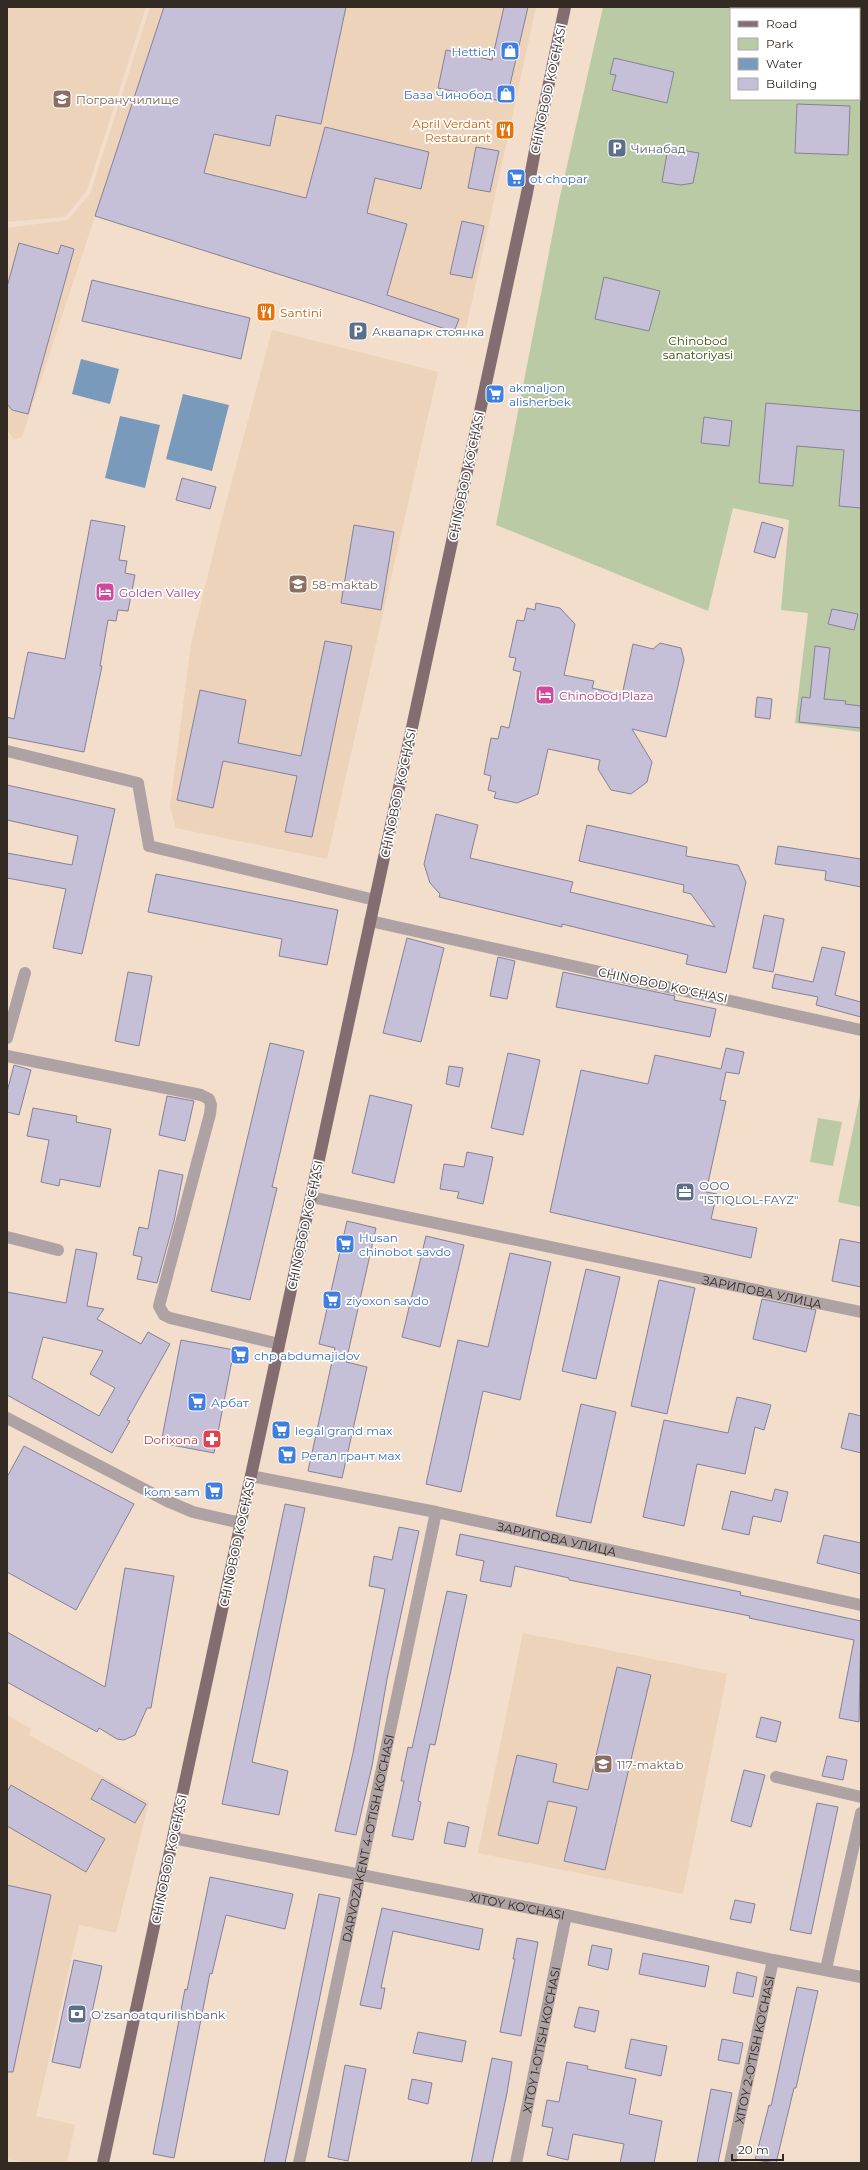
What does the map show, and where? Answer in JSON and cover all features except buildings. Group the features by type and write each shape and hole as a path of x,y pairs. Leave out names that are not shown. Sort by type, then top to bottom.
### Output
{"main road":[{"name":"CHINOBOD KO'CHASI","path":"103,2163 527,193 565,7"}],"street":[{"path":"7,751 138,783 149,846 375,900"},
{"name":"CHINOBOD KO'CHASI","path":"370,921 861,1030"},
{"path":"7,1038 26,973"},
{"path":"7,1056 201,1095 209,1099 211,1105 210,1114 159,1306 164,1315 170,1318 279,1344"},
{"name":"ЗАРИПОВА УЛИЦА","path":"311,1197 861,1312"},
{"path":"7,1237 58,1250"},
{"path":"7,1418 167,1501 193,1512 241,1523"},
{"name":"ЗАРИПОВА УЛИЦА","path":"251,1476 436,1512 861,1605"},
{"name":"DARVOZAKENT 4-O'TISH KO'CHASI","path":"299,2163 436,1512"},
{"path":"776,1777 861,1797"},
{"path":"826,1969 861,1813"},
{"name":"XITOY KO'CHASI","path":"173,1838 566,1915 773,1960 826,1969 861,1977"},
{"name":"XITOY 1-O'TISH KO'CHASI","path":"516,2163 566,1915"},
{"name":"XITOY 2-O'TISH KO'CHASI","path":"730,2163 773,1960"}],"shaded area":[{"name":"Погранучилище","path":"7,7 146,7 87,191 65,217 7,222"},
{"path":"150,7 536,7 464,338 454,332 347,295 95,216 22,437 14,439 7,430 7,228 68,220 90,194"},
{"name":"58-maktab","path":"272,330 438,372 327,859 176,828 170,807 191,644 220,526"},
{"name":"117-maktab","path":"523,1633 727,1674 683,1894 478,1853"},
{"path":"7,1715 31,1729 29,1735 149,1802 116,1933 79,1925 36,2116 75,2125 67,2163 30,2163 7,2159"}],"green space":[{"name":"Chinobod sanatoriyasi","path":"603,7 861,7 861,732 795,723 808,613 781,610 789,520 733,508 708,611 496,525 559,201"},
{"path":"861,1091 861,1207 838,1202"},
{"path":"818,1118 842,1122 833,1166 810,1162"}],"water":[{"path":"81,359 119,369 110,404 72,394"},
{"path":"183,394 229,405 212,471 166,459"},
{"path":"120,416 160,425 145,488 105,478"}],"place":[{"name":"Hettich","path":"510,51"},
{"name":"База Чинобод","path":"506,94"},
{"name":"Погранучилище","path":"62,99"},
{"name":"April Verdant Restaurant","path":"505,130"},
{"name":"Чинабад","path":"617,148"},
{"name":"ot chopar","path":"516,178"},
{"name":"Santini","path":"266,312"},
{"name":"Аквапарк стоянка","path":"358,331"},
{"name":"akmaljon alisherbek","path":"495,394"},
{"name":"58-maktab","path":"298,584"},
{"name":"Golden Valley","path":"105,592"},
{"name":"Chinobod Plaza","path":"545,695"},
{"name":"ООО \"ISTIQLOL-FAYZ\"","path":"685,1192"},
{"name":"Husan chinobot savdo","path":"345,1244"},
{"name":"ziyoxon savdo","path":"332,1300"},
{"name":"chp abdumajidov","path":"240,1355"},
{"name":"Арбат","path":"197,1402"},
{"name":"legal grand max","path":"281,1430"},
{"name":"Dorixona","path":"212,1439"},
{"name":"Регал грант мах","path":"287,1455"},
{"name":"kom sam","path":"214,1491"},
{"name":"117-maktab","path":"603,1764"},
{"name":"Oʻzsanoatqurilishbank","path":"77,2014"}]}
